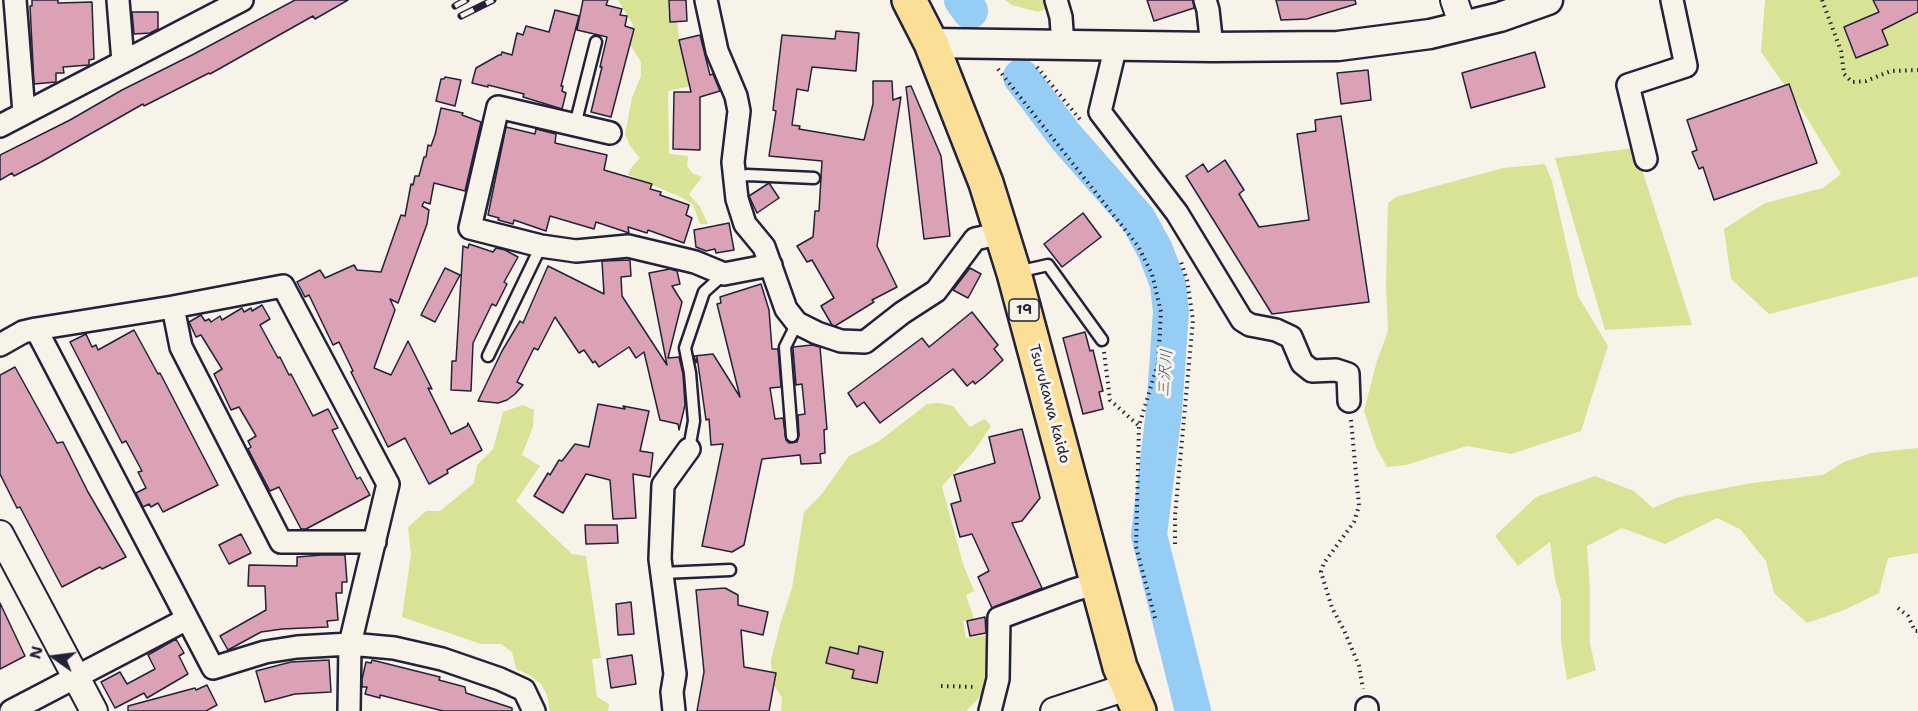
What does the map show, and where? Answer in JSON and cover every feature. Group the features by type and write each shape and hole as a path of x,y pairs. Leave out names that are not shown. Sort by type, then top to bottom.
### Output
{"main road":[{"name":"Tsurukawa kaido","path":"909,0 931,43 967,130 1002,233 1120,668 1133,699"},
{"path":"931,43 1299,48 1356,45 1422,35 1459,13 1500,17 1548,0"}],"street":[{"path":"15,0 24,113"},
{"path":"118,0 123,62"},
{"path":"705,0 717,51 736,96 739,111 733,162 737,199 746,224 764,247 786,309 797,323 817,333 842,341 865,342 902,313 936,291 975,239 1002,233"},
{"path":"1056,0 1061,17 1063,45"},
{"path":"1205,0 1212,47"},
{"path":"1646,159 1628,86 1686,66 1672,0"},
{"path":"0,126 232,3"},
{"path":"1116,45 1100,112 1177,213 1242,320 1250,325 1276,330 1291,337 1302,363 1312,371 1335,370 1348,374 1349,401"},
{"path":"610,133 498,107 470,228 541,246 576,251 628,246 695,262 724,274 771,265"},
{"path":"0,345 23,332 36,329 283,286 388,483 350,644 349,711"},
{"path":"172,307 181,347 281,542 375,542"},
{"path":"36,329 213,668 265,652 297,646 350,644 394,648 442,659 500,679 524,690 534,711"},
{"path":"674,711 672,692 675,674 660,559 663,485 689,449"},
{"path":"0,534 94,711"},
{"path":"990,711 996,688 999,618 1098,583"},
{"path":"11,711 187,619"},
{"path":"1054,711 1133,699"}],"lane":[{"path":"575,125 596,42"},
{"path":"735,178 747,175 814,177"},
{"path":"488,356 541,246"},
{"path":"1014,273 1048,265 1102,340"},
{"path":"689,449 694,420 690,373 685,348 704,292 724,274"},
{"path":"792,436 785,347 797,323"},
{"path":"662,573 730,570"}],"path":[{"path":"1822,0 1841,51 1844,74 1852,82 1866,81 1891,70 1918,69"},
{"path":"994,64 1132,238 1152,274 1161,312 1158,363 1139,426 1136,547 1155,618"},
{"path":"1035,64 1088,129"},
{"path":"1175,544 1174,516 1193,320 1188,280 1180,259"},
{"path":"1102,340 1110,400 1139,426"},
{"path":"1349,401 1359,506 1354,522 1324,563 1321,572 1332,608 1359,666 1367,709"},
{"path":"1898,608 1908,616 1915,631 1918,631"},
{"path":"941,686 996,688"}],"green space":[{"path":"618,0 670,0 668,13 676,14 680,44 686,45 695,85 668,91 669,154 688,156 687,166 692,173 702,177 689,194 700,207 708,224 700,224 693,205 681,197 628,175 640,158 630,146 625,134 632,98 641,76 641,62 627,40 633,25"},
{"path":"1005,0 1046,0 1048,8 1038,12 1012,5"},
{"path":"1765,0 1918,0 1918,276 1769,314 1731,279 1724,229 1765,203 1823,188 1841,174 1802,110 1761,52"},
{"path":"1635,148 1692,325 1605,330 1555,158"},
{"path":"1545,164 1552,181 1578,296 1608,346 1581,431 1511,454 1467,446 1406,465 1387,467 1376,447 1364,411 1377,361 1388,331 1386,287 1388,203 1396,197 1503,168"},
{"path":"939,403 953,406 970,427 985,419 991,426 974,451 942,486 963,564 974,591 966,595 974,619 963,621 966,638 989,635 988,682 979,698 966,711 781,711 782,698 772,682 771,660 792,588 804,512 821,495 849,456 878,442 927,404"},
{"path":"523,405 534,410 533,427 522,455 540,466 516,501 572,554 586,556 601,658 592,659 597,697 609,704 608,711 550,711 547,695 541,684 516,669 512,652 501,644 481,644 402,617 411,554 408,527 426,511 440,511 474,483 477,465 493,449 503,412"},
{"path":"1918,448 1918,553 1888,558 1879,593 1844,610 1807,623 1774,593 1766,561 1740,529 1717,518 1665,544 1622,528 1587,546 1590,644 1596,670 1567,680 1561,642 1561,600 1555,579 1550,542 1518,566 1495,536 1536,497 1595,476 1634,491 1653,508 1679,497 1752,483 1823,475 1844,462 1871,453"}],"building":[{"path":"32,0 58,0 58,3 92,2 94,59 89,60 89,65 63,67 64,73 56,73 56,82 34,84 30,6 32,6"},
{"path":"295,0 348,0 315,19 313,16 210,74 144,106 143,104 14,176 12,173 0,180 0,155"},
{"path":"583,0 608,0 606,5 622,9 620,15 627,16 625,26 634,29 611,117 591,112 607,37 577,30"},
{"path":"669,0 686,0 687,21 670,22"},
{"path":"1147,0 1193,0 1194,8 1154,21"},
{"path":"1276,0 1355,0 1356,4 1307,19 1281,20"},
{"path":"1873,0 1918,0 1918,12 1882,30 1888,45 1856,58 1844,27 1879,12"},
{"path":"555,10 579,16 561,86 563,86 562,91 566,93 562,109 523,97 524,94 472,83 476,68 501,55 502,52 512,55 517,33 523,35 526,26 549,32"},
{"path":"132,12 158,12 158,29 150,33 134,34"},
{"path":"836,31 859,33 856,71 812,67 808,91 797,89 792,125 800,126 799,129 864,140 873,104 873,81 892,81 893,100 901,97 877,246 897,287 872,300 874,302 835,326 832,325 821,306 834,298 812,260 807,262 797,246 813,237 815,211 819,211 822,161 769,156 776,111 773,110 782,35 835,39"},
{"path":"700,35 710,75 713,74 720,91 700,97 700,150 673,149 674,92 691,92 679,40"},
{"path":"1535,52 1545,87 1471,108 1462,73"},
{"path":"1368,70 1371,100 1341,104 1337,73"},
{"path":"445,77 461,80 455,106 436,101 441,79"},
{"path":"1789,84 1817,163 1714,200 1703,167 1699,169 1692,152 1697,150 1687,120"},
{"path":"911,86 941,156 950,236 924,239 906,87"},
{"path":"441,108 463,113 462,115 481,122 465,191 434,183 430,204 424,202 422,206 429,210 427,224 398,303 390,299 395,310 374,368 391,375 408,341 451,434 467,426 468,423 482,450 447,470 448,473 429,484 405,438 388,447 351,372 353,371 339,342 333,345 309,295 305,297 297,282 320,270 325,278 354,265 357,270 381,272 401,215 405,216 411,184 413,185 415,176 419,176 428,145 431,146"},
{"path":"1341,116 1369,302 1272,314 1186,176 1203,164 1208,172 1225,160 1244,190 1239,194 1259,227 1309,220 1297,134 1316,131 1315,120"},
{"path":"506,127 535,134 536,129 556,134 555,143 607,155 604,170 652,184 650,189 661,192 660,195 689,205 686,215 692,218 684,243 648,230 647,233 628,227 629,233 596,222 594,229 550,216 546,231 514,220 513,224 498,220 499,218 488,215"},
{"path":"769,183 779,198 757,213 749,196"},
{"path":"1083,213 1101,237 1062,267 1044,244"},
{"path":"729,223 734,250 716,253 715,249 706,251 696,247 694,230"},
{"path":"469,244 493,252 496,248 505,250 518,257 504,282 507,284 496,306 492,304 473,343 471,391 451,390 452,361 456,361 463,246 468,248"},
{"path":"630,260 631,276 621,277 622,296 667,365 649,273 670,269 677,271 680,284 672,286 682,302 668,358 679,357 683,374 685,405 679,430 678,424 660,420 644,352 636,358 629,347 599,367 595,361 593,363 584,350 579,353 555,317 538,350 534,348 517,382 523,385 515,394 498,403 478,401 502,351 520,321 523,323 548,266 604,294 602,261"},
{"path":"445,268 460,275 435,322 421,315"},
{"path":"970,268 981,274 968,298 953,290"},
{"path":"761,284 769,310 772,349 778,349 781,387 770,388 775,419 783,418 786,440 789,443 797,442 798,415 805,414 802,384 796,385 793,347 812,345 820,347 827,429 824,430 825,453 820,454 821,463 801,464 800,455 762,459 744,545 732,552 702,546 723,444 711,445 709,419 706,420 697,357 696,363 694,356 713,354 740,397 717,304 721,303 720,297"},
{"path":"262,305 270,319 260,325 278,358 280,357 289,375 291,374 313,416 328,409 338,428 332,430 357,479 360,477 370,495 306,529 301,529 279,487 270,491 248,449 251,447 248,441 256,436 239,407 231,410 214,374 222,369 201,335 196,337 189,322 201,315 205,321 209,319 211,322 220,316 222,320 242,308 244,312 251,308 252,311"},
{"path":"972,312 998,345 994,349 1003,360 984,377 975,384 973,381 967,386 953,369 880,423 864,402 857,407 848,393 922,338 929,347"},
{"path":"134,330 158,374 160,373 218,485 163,512 158,503 151,507 149,504 143,507 136,493 146,488 138,472 142,471 126,441 122,443 70,342 86,334 92,347 96,345 98,350"},
{"path":"1085,332 1090,351 1093,350 1103,391 1099,392 1103,409 1083,414 1063,338"},
{"path":"15,367 57,443 63,442 88,492 126,557 102,569 100,567 62,587 0,474 0,375"},
{"path":"598,404 649,411 640,451 653,453 650,477 633,474 636,518 613,519 610,480 586,474 563,513 534,496 548,473 550,475 559,460 562,461 575,444 589,447"},
{"path":"1022,429 1040,498 1022,521 1012,523 1042,588 992,608 978,577 989,571 972,534 960,537 951,504 961,501 954,475 995,463 989,437"},
{"path":"585,525 617,525 618,543 586,544"},
{"path":"241,534 251,553 229,564 219,545"},
{"path":"345,555 347,582 342,582 342,593 336,593 338,620 327,621 328,627 261,632 228,650 220,636 266,610 265,586 248,586 249,565 297,566 297,557"},
{"path":"725,588 738,595 738,605 768,612 763,635 741,630 744,667 776,673 769,711 697,711 704,672 696,590"},
{"path":"631,602 634,634 618,635 616,604"},
{"path":"0,603 25,656 0,669"},
{"path":"985,617 986,633 970,636 967,621"},
{"path":"176,639 184,653 179,656 188,674 147,698 144,693 115,708 101,682 120,672 127,684 155,669 148,655"},
{"path":"859,646 883,652 877,683 852,678 854,670 826,663 830,647 858,654"},
{"path":"632,655 636,684 611,688 607,659"},
{"path":"329,660 331,692 295,694 265,702 256,671 291,662"},
{"path":"372,660 440,677 439,680 465,687 466,693 512,708 512,711 443,711 380,695 380,698 365,694 367,687 362,687 362,679 366,662 371,663"},
{"path":"207,685 217,705 206,711 128,711 128,706 195,688 196,690"}],"waterway":[{"name":"三沢川","path":"962,0 970,11"},
{"name":"三沢川","path":"1021,77 1066,137 1138,219 1155,250 1168,284 1171,312 1164,411 1149,535 1193,711"}],"railway":[{"path":"455,6 466,0"},
{"path":"461,16 493,0"}]}
